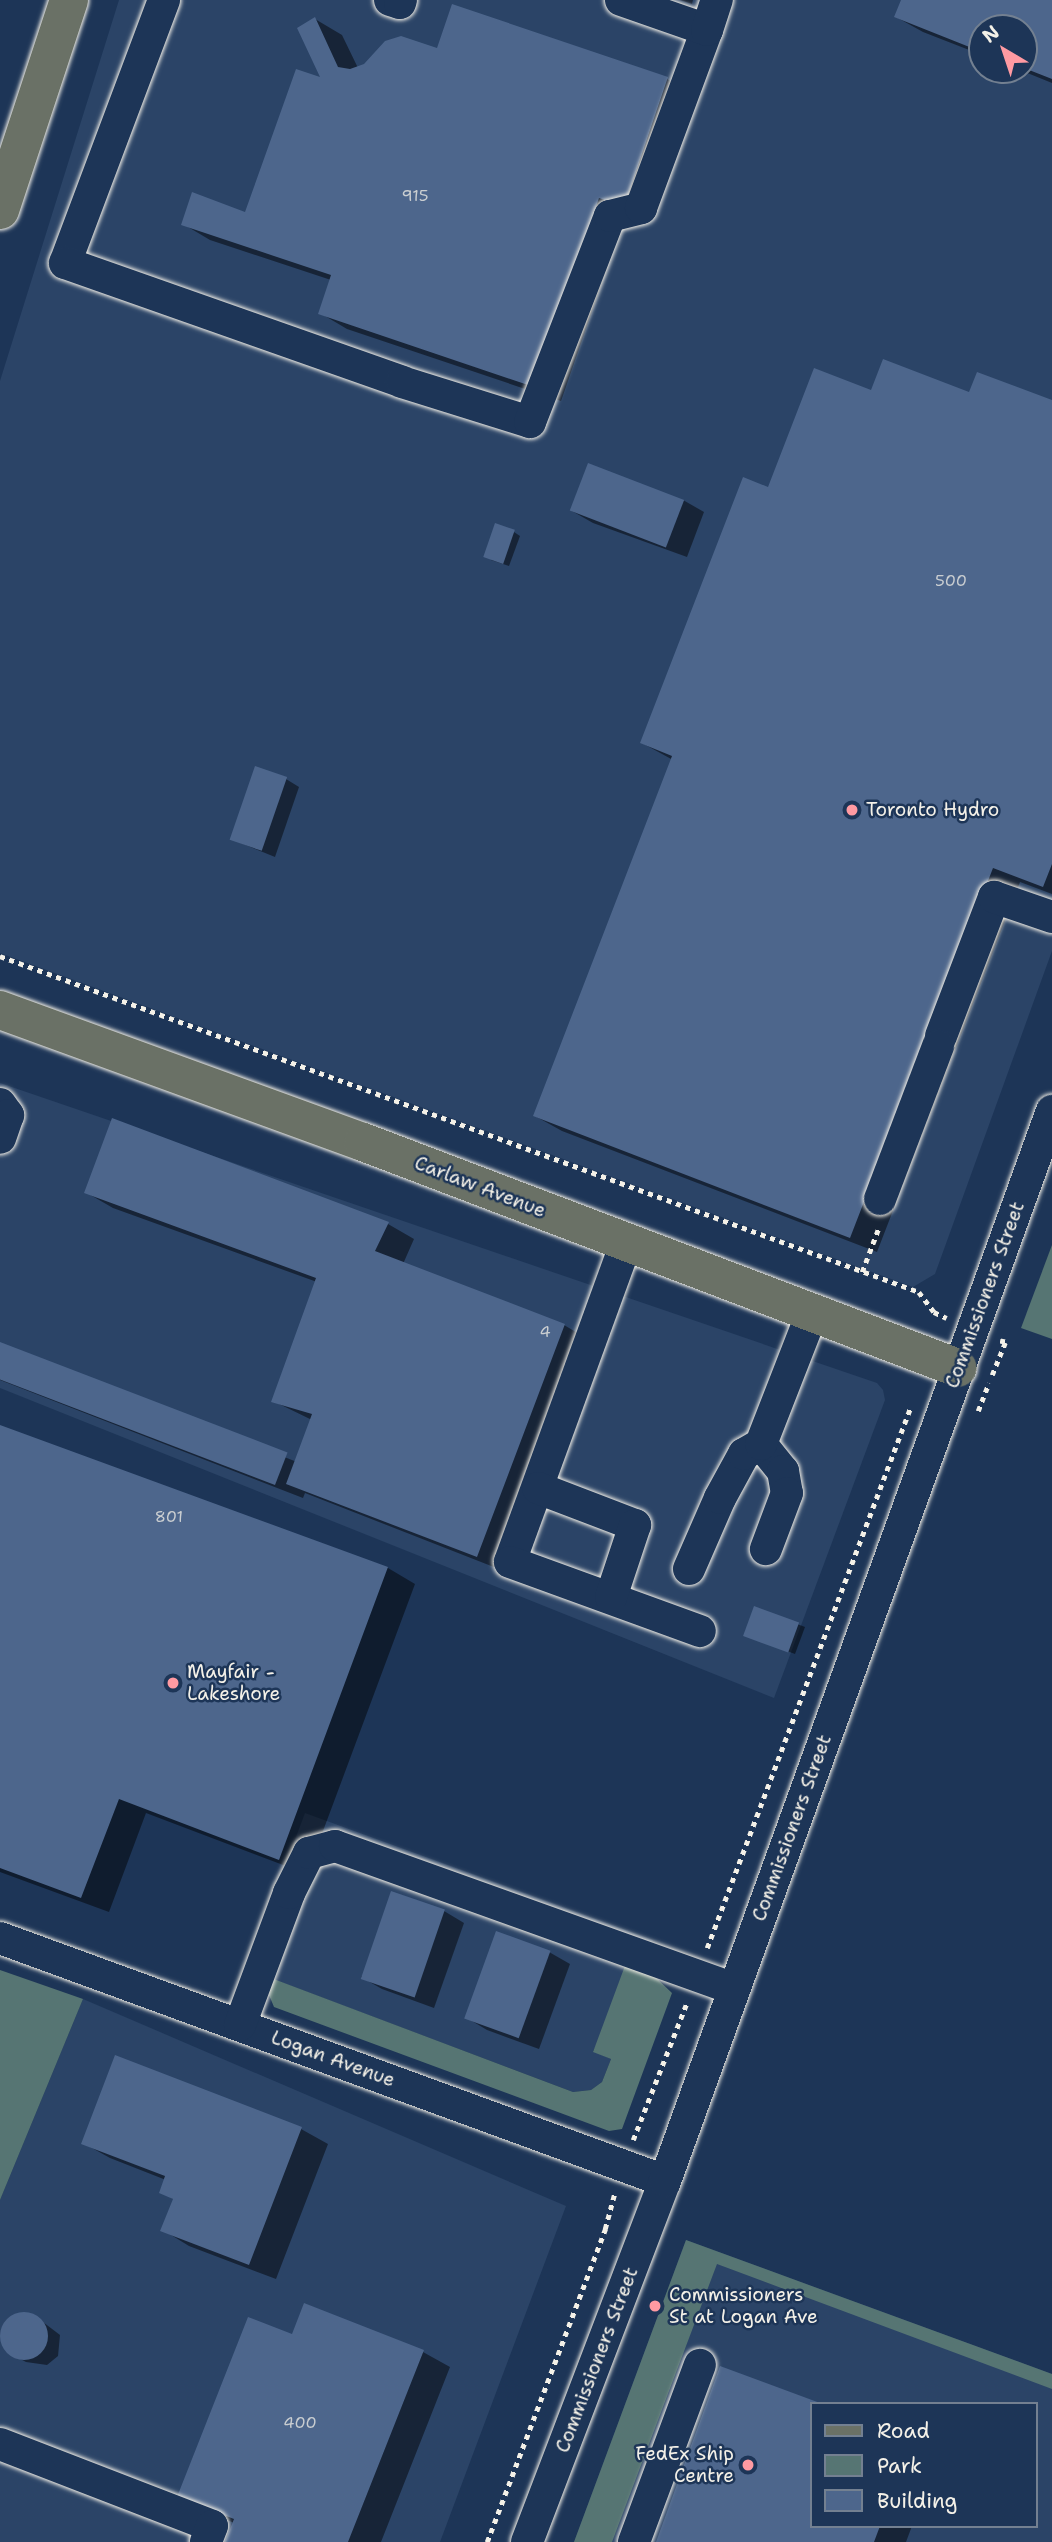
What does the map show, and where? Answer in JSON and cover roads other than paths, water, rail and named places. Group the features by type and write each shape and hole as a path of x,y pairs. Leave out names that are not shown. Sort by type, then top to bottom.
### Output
{"main road":[{"path":"0,210 69,0"},
{"name":"Carlaw Avenue","path":"0,1010 363,1142 944,1363"}],"street":[{"path":"164,0 65,263 402,382 530,422 610,216 641,208 718,0"},
{"path":"390,0 400,3 401,0"},
{"path":"621,0 707,30"},
{"path":"881,1210 988,895 1052,917"},
{"path":"0,1104 8,1115 0,1139"},
{"name":"Commissioners Street","path":"527,2542 665,2180 734,1989 944,1363 1052,1111"},
{"path":"626,1243 510,1562 700,1631"},
{"path":"689,1569 744,1454 761,1444 812,1313"},
{"path":"761,1444 783,1471 787,1493 766,1549"},
{"path":"538,1488 635,1525 611,1597"},
{"path":"240,2025 289,1893 309,1853 335,1846 734,1989"},
{"name":"Logan Avenue","path":"0,1938 665,2180"},
{"path":"634,2542 700,2365"},
{"path":"0,2444 212,2526 206,2542"}],"place":[{"name":"Toronto Hydro","path":"852,810"},
{"name":"Mayfair - Lakeshore","path":"173,1683"},
{"name":"Commissioners St at Logan Ave","path":"655,2306"},
{"name":"FedEx Ship Centre","path":"748,2465"}]}
